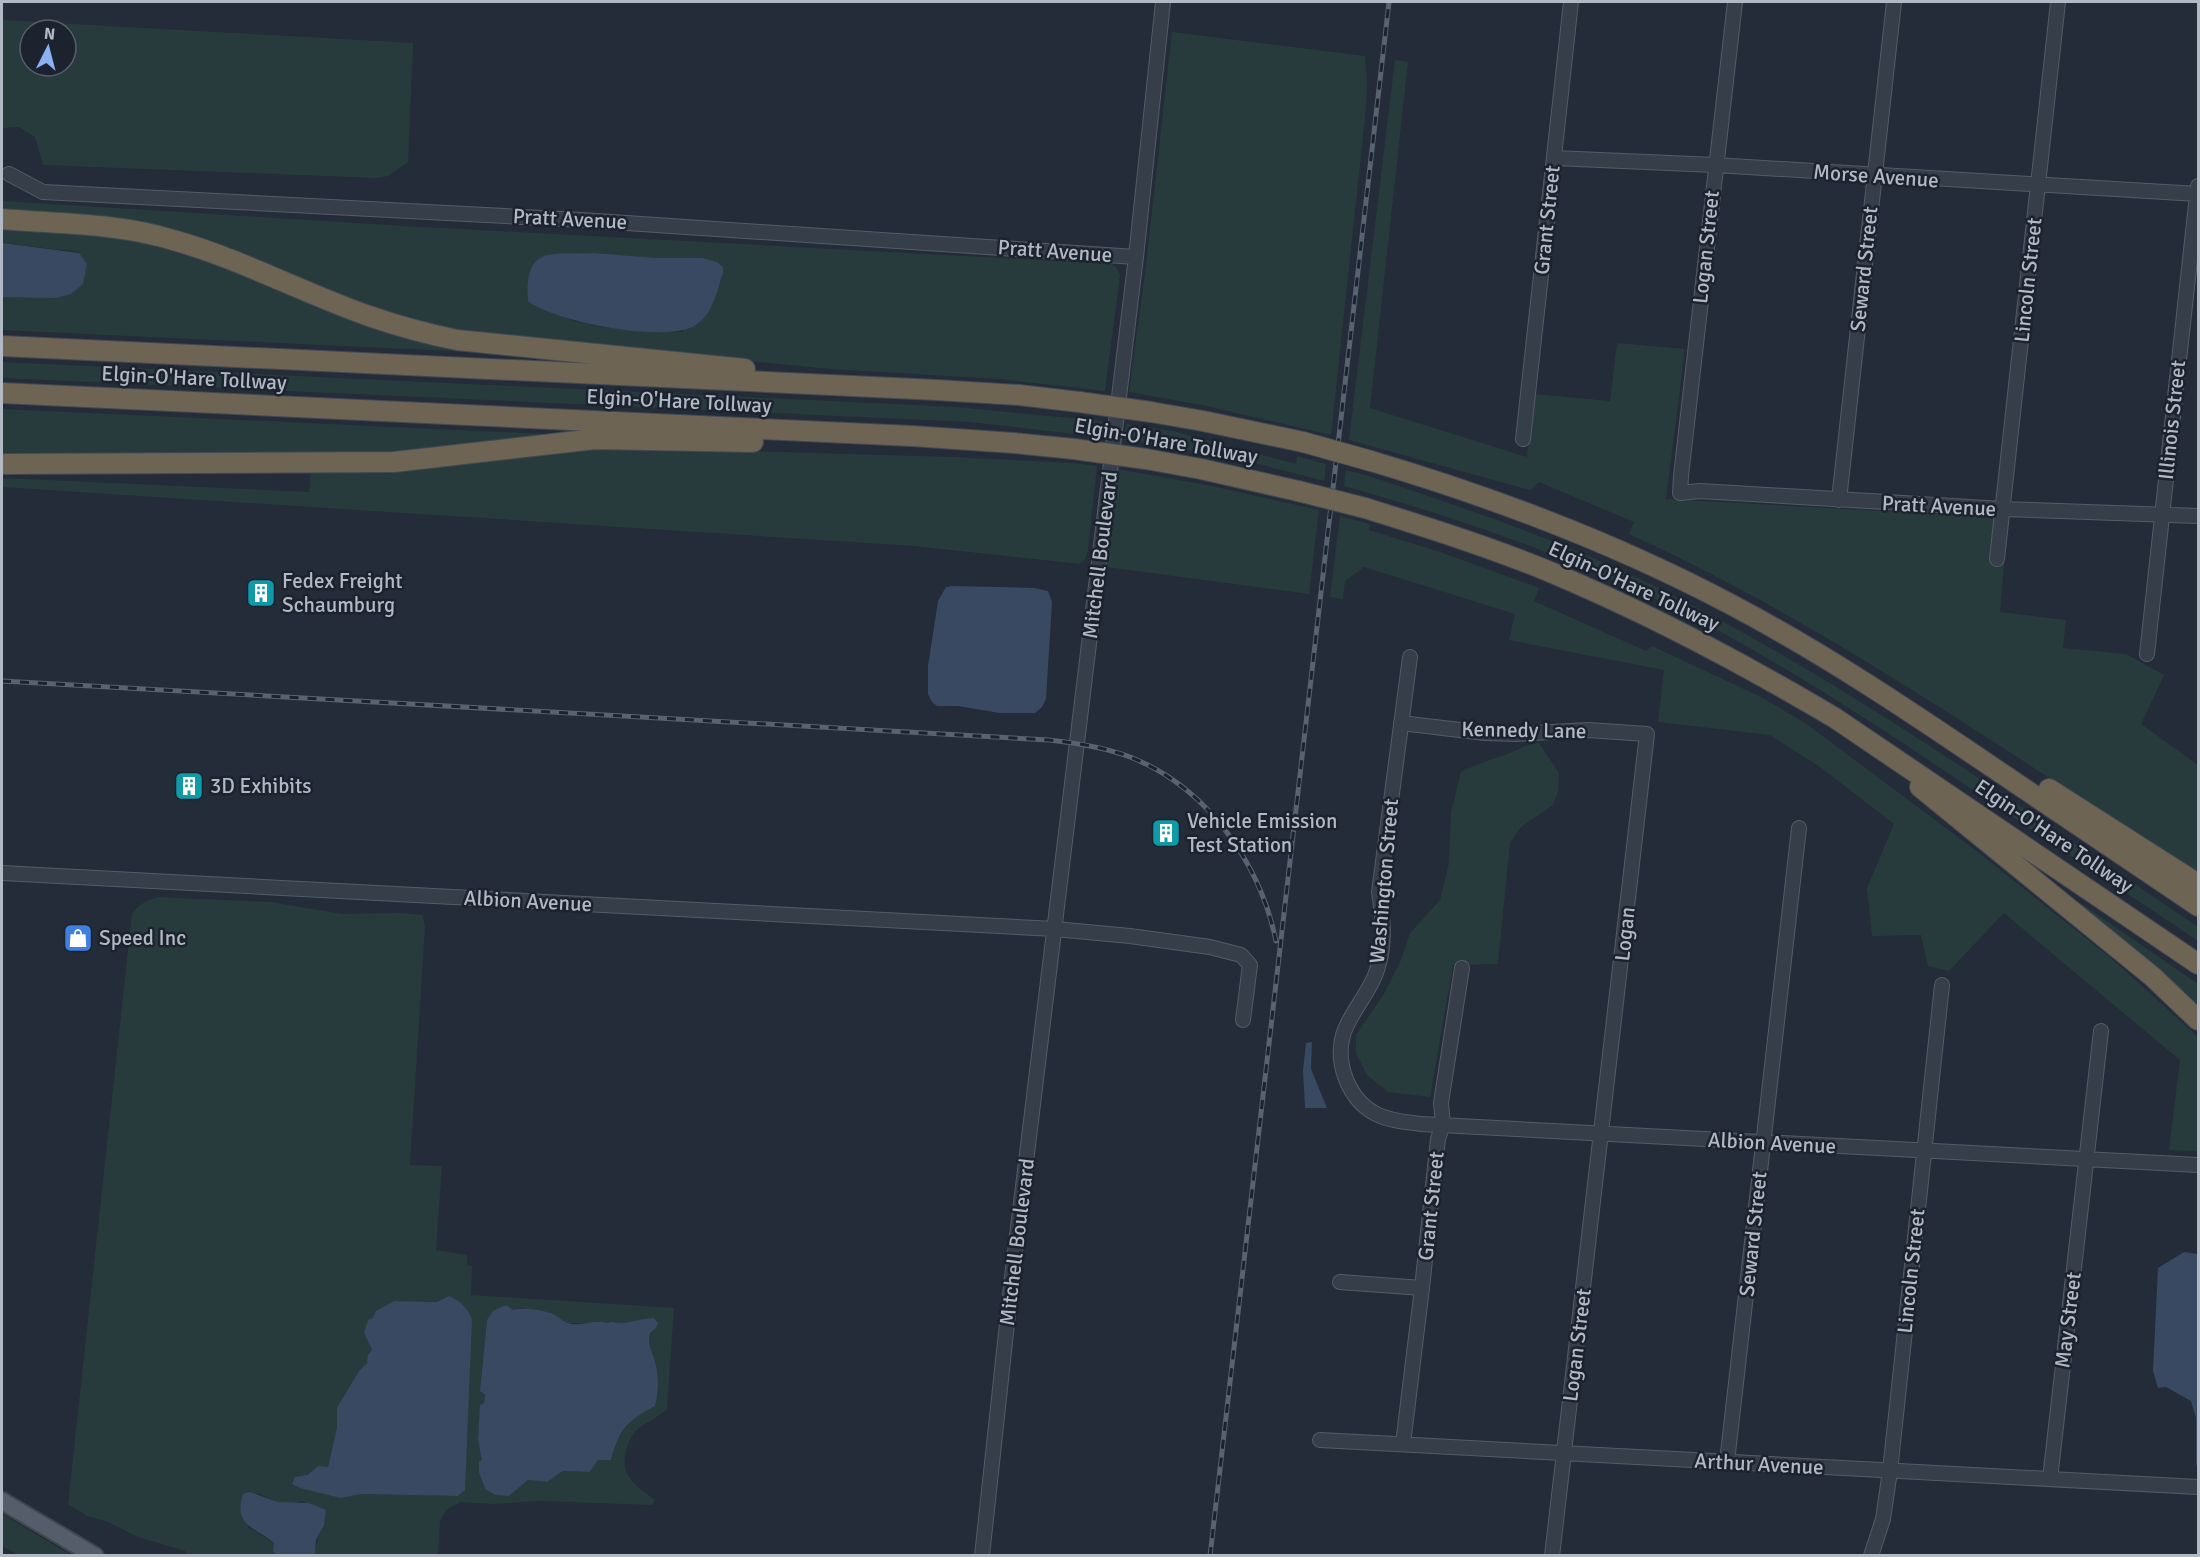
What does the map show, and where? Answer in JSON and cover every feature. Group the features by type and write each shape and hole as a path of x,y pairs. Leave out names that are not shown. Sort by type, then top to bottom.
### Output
{"highway":[{"path":"2,219 92,225 172,239 219,255 367,315 417,332 457,340 739,369 869,387"},
{"name":"Elgin-O'Hare Tollway","path":"2,346 1019,395 1151,412 1303,442 1371,461 1508,505 1582,534 1685,581 1797,640 1852,674 2199,906"},
{"name":"Elgin-O'Hare Tollway","path":"2,393 912,436 1014,443 1146,459 1298,490 1365,508 1553,573 1630,607 1709,647 1777,684 1872,743 2199,964"},
{"path":"2,464 394,462 595,439 839,442 912,436"},
{"path":"1872,743 1931,797 2153,977 2199,1020"},
{"path":"1999,772 2036,781 2199,884"}],"main road":[{"path":"2,1500 95,1556"}],"street":[{"name":"Mitchell Boulevard","path":"982,1556 1012,1277 1136,257 1163,2"},
{"name":"Grant Street","path":"1523,439 1571,2"},
{"name":"Logan Street","path":"1680,493 1735,2"},
{"name":"Seward Street","path":"1839,500 1893,2"},
{"name":"Lincoln Street","path":"1997,559 2058,2"},
{"name":"Morse Avenue","path":"1554,158 1715,165 2038,186 2198,190"},
{"name":"Pratt Avenue","path":"9,174 43,192 582,220 1136,257"},
{"name":"Illinois Street","path":"2147,654 2198,190"},
{"name":"Pratt Avenue","path":"1680,493 1700,491 2003,509 2199,516"},
{"name":"Washington Street","path":"1354,1095 1342,1067 1341,1045 1344,1034 1370,987 1381,957 1384,929 1379,892 1410,657"},
{"name":"Kennedy Lane","path":"1401,723 1485,733 1516,734 1588,730 1647,734"},
{"name":"Logan","path":"1602,1135 1647,734"},
{"name":"Seward Street","path":"1727,1462 1799,828"},
{"name":"Albion Avenue","path":"2,873 1055,929"},
{"path":"1055,929 1210,947 1241,955 1250,965 1243,1020"},
{"name":"Grant Street","path":"1403,1444 1438,1139 1443,1124 1441,1103 1462,968"},
{"name":"Lincoln Street","path":"1871,1556 1882,1519 1890,1471 1942,985"},
{"path":"2087,1160 2101,1031"},
{"name":"Albion Avenue","path":"1354,1095 1366,1107 1397,1121 1602,1135 2199,1165"},
{"name":"Logan Street","path":"1552,1556 1602,1135"},
{"name":"May Street","path":"2050,1479 2087,1160"},
{"path":"1340,1282 1422,1288"},
{"name":"Arthur Avenue","path":"1320,1440 2199,1487"}],"shaded area":[{"path":"2,20 18,21 18,78 78,78 78,24 413,43 408,162 388,176 377,178 43,165 35,137 19,127 2,128"},
{"path":"1172,32 1365,56 1366,108 1331,435 1202,405 1129,392 1146,265"},
{"path":"1395,60 1408,62 1370,408 1527,457 1534,394 1610,401 1617,343 1685,349 1666,499 2008,518 2000,612 2066,620 2063,648 2126,654 2164,675 2141,724 2198,765 2198,874 1919,694 1848,651 1704,570 1629,534 1634,522 1539,482 1530,490 1349,440"},
{"path":"2,201 405,226 1112,264 1120,275 1105,391 998,379 830,369 478,334 402,319 143,224 94,216 2,208","holes":["595,253 657,258 703,258 717,262 723,267 722,277 715,294 682,332 601,327 574,321 534,305 529,286 529,273 541,258 552,255"]},
{"path":"2,229 97,232 167,246 472,349 471,352 2,330 2,297 34,297 79,252 2,243"},
{"path":"2,362 956,407 1102,421 1100,437 970,422 2,378"},
{"path":"2,409 544,434 544,437 386,454 2,455"},
{"path":"1126,424 1173,431 1296,464 1297,456 1326,464 1324,481 1231,457 1124,440"},
{"path":"635,448 953,457 1097,466 1088,550 1085,559 1080,564 914,546 2,487 2,478 309,492 311,471 579,450"},
{"path":"1118,469 1212,486 1319,510 1309,594 1106,567"},
{"path":"1346,470 1445,502 1594,558 1736,629 1871,708 2003,794 2198,927 2198,941 1891,735 1739,642 1644,594 1546,552 1446,517 1344,486"},
{"path":"1340,516 1370,524 1369,530 1440,552 1539,588 1534,601 1646,651 1652,646 1761,697 1805,723 1974,849 2112,959 2198,1037 2198,1151 2169,1150 2180,1060 2004,913 1949,971 1928,966 1921,935 1872,936 1867,888 1894,824 1820,767 1770,735 1658,722 1664,670 1509,640 1515,614 1364,567 1345,581 1343,599 1330,597"},
{"path":"1539,743 1559,773 1558,792 1553,805 1521,827 1510,843 1498,964 1453,965 1430,1097 1388,1092 1367,1075 1356,1053 1356,1035 1384,994 1401,960 1410,933 1440,900 1449,863 1451,813 1461,772"},
{"path":"2053,884 2198,984 2198,1008"},
{"path":"157,897 270,902 342,914 422,915 425,926 410,1165 442,1166 436,1250 467,1255 467,1265 472,1266 471,1295 674,1308 667,1409 633,1434 625,1457 625,1465 630,1478 655,1500 652,1505 541,1501 494,1504 461,1502 449,1508 440,1522 438,1556 315,1555 326,1510 302,1501 278,1502 257,1493 248,1527 274,1543 273,1551 276,1555 189,1555 185,1551 138,1537 106,1521 87,1516 68,1504 132,914 140,905","holes":["449,1296 465,1490 458,1496 361,1494 341,1498 304,1477 318,1466 328,1467 337,1427 338,1408 359,1371 367,1363 372,1350 364,1333 373,1319 394,1301 437,1302","521,1308 551,1313 567,1323 622,1323 654,1318 648,1341 656,1363 658,1394 655,1406 637,1417 621,1433 611,1460 598,1460 590,1472 563,1471 547,1482 528,1480 509,1496 485,1489 481,1479 482,1457 478,1438 480,1405 484,1403 485,1395 480,1391 487,1320"]},
{"path":"2,1514 71,1555 18,1555 2,1546"}],"water":[{"path":"2,243 79,253 87,264 83,284 71,294 56,298 2,297"},
{"path":"595,253 657,258 703,258 717,262 723,267 723,273 714,302 707,315 696,325 682,330 662,332 611,328 561,316 528,301 528,283 536,261 553,254"},
{"path":"946,587 1034,588 1048,591 1052,602 1046,699 1035,713 1000,713 958,706 937,706 932,702 928,694 928,666 938,601"},
{"path":"1312,1042 1311,1069 1327,1108 1305,1108 1303,1070 1306,1043"},
{"path":"2184,1252 2198,1254 2198,1470 2196,1418 2191,1401 2166,1387 2158,1388 2153,1371 2158,1268"},
{"path":"449,1296 463,1305 472,1319 465,1490 458,1496 361,1494 341,1498 292,1484 295,1477 307,1475 318,1466 328,1467 337,1427 337,1408 359,1371 367,1363 368,1355 372,1350 364,1333 368,1320 373,1318 376,1311 394,1301 437,1302"},
{"path":"506,1305 513,1310 527,1309 551,1313 573,1324 622,1323 654,1318 658,1323 650,1333 649,1341 658,1378 655,1406 637,1417 621,1433 611,1460 598,1460 590,1472 563,1471 547,1482 528,1480 509,1496 496,1495 485,1489 479,1472 479,1462 482,1460 478,1440 480,1405 484,1403 485,1395 480,1391 487,1320 493,1311"},
{"path":"250,1492 278,1502 309,1503 326,1510 324,1525 316,1540 315,1555 276,1555 273,1551 274,1543 248,1525 241,1513 243,1494"}],"railway":[{"path":"1210,1556 1389,2"},
{"path":"2,681 1049,740 1090,746 1130,757 1158,770 1183,787 1206,808 1243,856 1268,912 1276,941"}],"place":[{"name":"Fedex Freight Schaumburg","path":"261,593"},
{"name":"3D Exhibits","path":"189,786"},
{"name":"Vehicle Emission Test Station","path":"1166,833"},
{"name":"Speed Inc","path":"78,938"}]}
